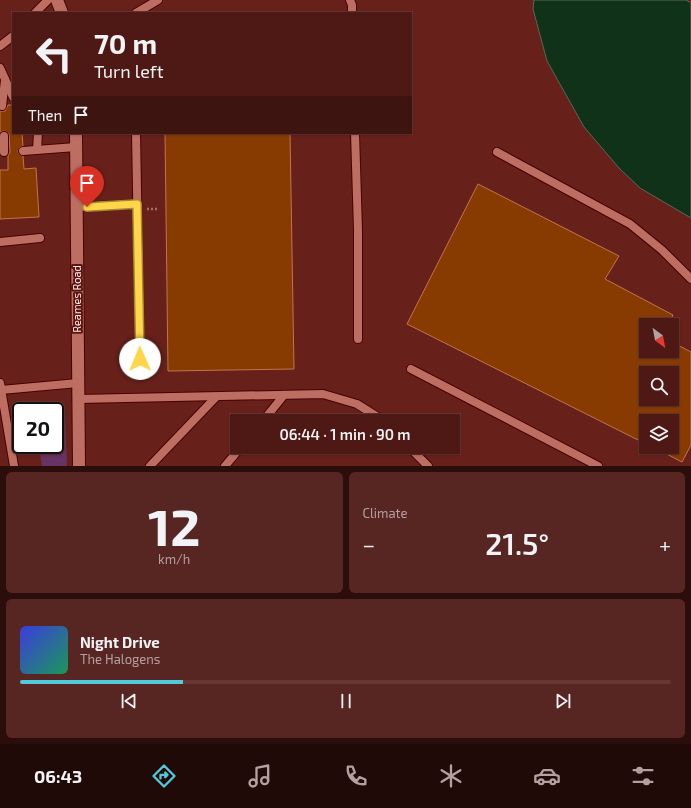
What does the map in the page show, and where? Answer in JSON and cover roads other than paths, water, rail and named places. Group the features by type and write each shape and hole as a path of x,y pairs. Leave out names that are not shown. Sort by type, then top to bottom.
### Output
{"main road":[{"path":"57,0 62,12"},
{"name":"Reames Road","path":"76,134 79,466"}],"lane":[{"path":"36,12 48,0"},
{"path":"138,12 158,0"},
{"path":"350,0 352,12"},
{"path":"0,46 12,38"},
{"path":"0,68 12,95"},
{"path":"2,106 5,80"},
{"path":"38,134 38,150"},
{"path":"136,134 140,359"},
{"path":"355,134 358,230 358,339"},
{"path":"4,136 4,152"},
{"path":"23,151 76,147"},
{"path":"498,152 630,224 662,250 691,279"},
{"path":"77,207 137,204"},
{"path":"0,242 40,238"},
{"path":"411,369 598,466"},
{"path":"14,466 1,387 78,383"},
{"path":"78,399 323,394 356,404 372,414"},
{"path":"269,414 284,395"},
{"path":"150,466 216,397"},
{"path":"225,466 235,454"},
{"path":"416,454 428,466"}]}
